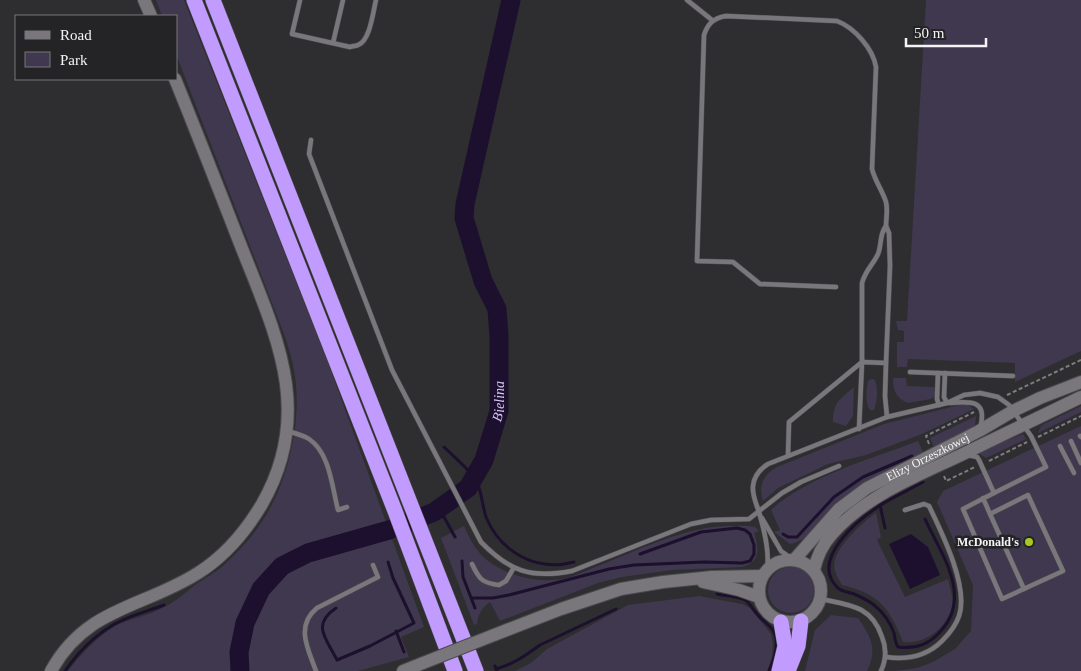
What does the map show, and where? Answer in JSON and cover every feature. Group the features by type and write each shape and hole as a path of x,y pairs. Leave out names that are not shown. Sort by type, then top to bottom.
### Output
{"highway":[{"path":"194,0 395,511 454,671"},
{"path":"213,0 476,671"},
{"path":"788,671 798,646 800,621"},
{"path":"779,671 785,646 781,622"},
{"path":"464,642 484,671"}],"main road":[{"path":"144,0 151,15"},
{"path":"50,671 64,650 79,634 97,621 122,608 177,585 199,573 219,558 238,539 255,516 269,492 280,464 287,431 288,389 276,337 175,80"},
{"name":"Elizy Orzeszkowej","path":"814,570 818,555 832,533 850,516 871,501 962,454 1013,423 1040,398 1081,382"},
{"name":"Elizy Orzeszkowej","path":"793,560 839,509 867,488 979,431 1013,423 1062,406 1081,397"},
{"path":"783,560 793,560 808,565 814,570 822,589 821,599 810,616 791,623 781,622 767,612 759,597 759,586 765,573 773,564 783,560"},
{"path":"403,671 576,604 621,589 662,582 765,573"},
{"path":"696,580 739,590 759,597"}],"lane":[{"path":"300,0 292,34 350,47 359,45 368,34 376,0"},
{"path":"333,43 343,0"},
{"path":"687,0 712,20"},
{"path":"836,287 760,284 733,262 697,261 704,35 706,28 717,17 837,21 850,28 871,50 875,59 872,169 874,178 887,205 886,226 889,233 890,257 885,396 888,417"},
{"path":"311,140 309,154 392,370 481,542 494,556 513,568 551,575 572,571 691,524 710,520 748,519 782,493 801,482 839,466"},
{"path":"859,428 862,362 862,283 865,272 878,254 881,232 886,226"},
{"path":"788,455 789,422 862,362 886,364"},
{"path":"910,372 1013,376"},
{"path":"938,373 937,399 939,405"},
{"path":"945,373 944,397 947,403"},
{"path":"947,403 964,395 980,393 991,394 1012,403 1022,403 1040,398"},
{"path":"990,514 1028,495 1062,571 1002,599 963,508 1046,467 1032,438 1013,423 1004,400"},
{"path":"793,560 782,551 759,512 753,496 753,484 756,476 768,464 888,417 947,403 968,401 976,403 982,415 979,431"},
{"path":"1032,438 1033,427 1038,420 1062,406"},
{"path":"287,431 308,438 317,446 323,456 338,510 347,507"},
{"path":"1070,441 1081,463"},
{"path":"1060,446 1074,473"},
{"path":"962,454 977,457 994,493"},
{"path":"982,498 1024,589"},
{"path":"886,657 903,659 922,655 936,647 950,632 960,616 961,595 958,576 930,506 924,504 905,510"},
{"path":"759,512 768,562 765,573"},
{"path":"472,564 478,576 487,584 499,585 506,581 513,568"},
{"path":"316,671 304,633 305,624 311,613 378,577 373,565"},
{"path":"821,599 853,605 866,612 878,625 884,642 886,657 881,671"}],"path":[{"path":"946,481 1081,416"}],"green space":[{"path":"156,0 184,0 326,357 424,627 401,637 409,657 358,671 68,671 89,647 108,630 172,603 219,569 241,548 263,520 280,487 287,468 295,428 296,389 287,343 178,59 178,15 162,15"},
{"path":"926,0 1081,0 1081,351 1015,382 1015,363 908,359 907,367 897,367 897,342 904,342 904,331 898,330 896,321 907,321"},
{"path":"893,378 906,378 907,386 935,387 935,396 931,399 908,403 896,394"},
{"path":"874,379 876,382 877,390 874,410 870,410 868,407 866,392 868,381"},
{"path":"854,387 853,416 846,426 833,422 836,405"},
{"path":"963,404 974,409 922,434 866,455 828,464 778,488 763,501 761,490 763,481 777,467 884,424"},
{"path":"1081,406 1081,412 1038,433 1044,424"},
{"path":"976,416 975,425 971,430 935,449 930,438"},
{"path":"1081,426 1081,671 895,671 917,668 933,662 955,649 971,631 973,585 937,502 943,491"},
{"path":"1023,434 1026,439 986,458 978,453"},
{"path":"918,441 924,454 899,465 854,490 832,508 813,530 802,539 790,544 774,532 780,530 771,510 803,487 861,462"},
{"path":"876,513 881,537 877,540 905,597 948,579 952,593 952,607 949,615 934,634 919,641 903,642 893,620 882,604 866,593 842,585 836,573 834,563 841,547 858,528"},
{"path":"464,526 481,555 493,565 510,573 535,580 563,579 661,540 694,530 711,527 742,526 755,527 759,531 754,533 757,554 753,561 742,567 672,570 622,577 598,583 500,621 490,602 479,614 477,624 474,625 441,538"},
{"path":"791,567 804,571 810,577 814,590 810,603 804,609 791,613 778,609 772,603 768,590 772,577 778,571"},
{"path":"699,596 742,604 750,608 771,634 773,644 772,658 767,671 515,671 531,663 547,649 628,605"},
{"path":"831,615 858,618 863,625 872,643 872,656 867,671 805,671 815,630"}],"shaded area":[{"path":"911,534 928,547 940,575 910,589 889,544"}],"waterway":[{"name":"Bielina","path":"240,671 239,652 245,623 261,589 282,566 308,553 389,530 434,512 468,488 484,460 499,411 497,309 483,281 464,218 465,204 511,0"},
{"path":"444,447 474,477 480,489 486,517 501,541 511,550 534,562 547,564 574,562"},
{"path":"783,534 788,537 797,537 834,497 863,477 912,456"},
{"path":"923,482 870,512 849,530 840,541 829,564 830,576 839,589 867,601 884,614 889,621 898,647 919,646 929,641 937,635 948,621 954,607 952,577 925,519"},
{"path":"880,505 885,528"},
{"path":"439,508 455,537"},
{"path":"472,598 493,598 509,595 609,569 634,565 704,562 742,563 750,561 754,554 754,545 750,534 745,530 737,528 701,532 640,554"},
{"path":"462,561 463,577 475,608"},
{"path":"336,608 328,614 322,626 325,638 337,660 370,646 414,623 393,578 388,562"},
{"path":"717,594 745,600 772,629 775,634 776,644 775,656 769,671"},
{"path":"65,671 86,646 106,629 125,619 164,605"},
{"path":"496,669 514,662 540,645 616,609"},
{"path":"396,631 404,652"},
{"path":"495,666 497,671"}],"place":[{"name":"McDonald's","path":"1029,542"}]}
